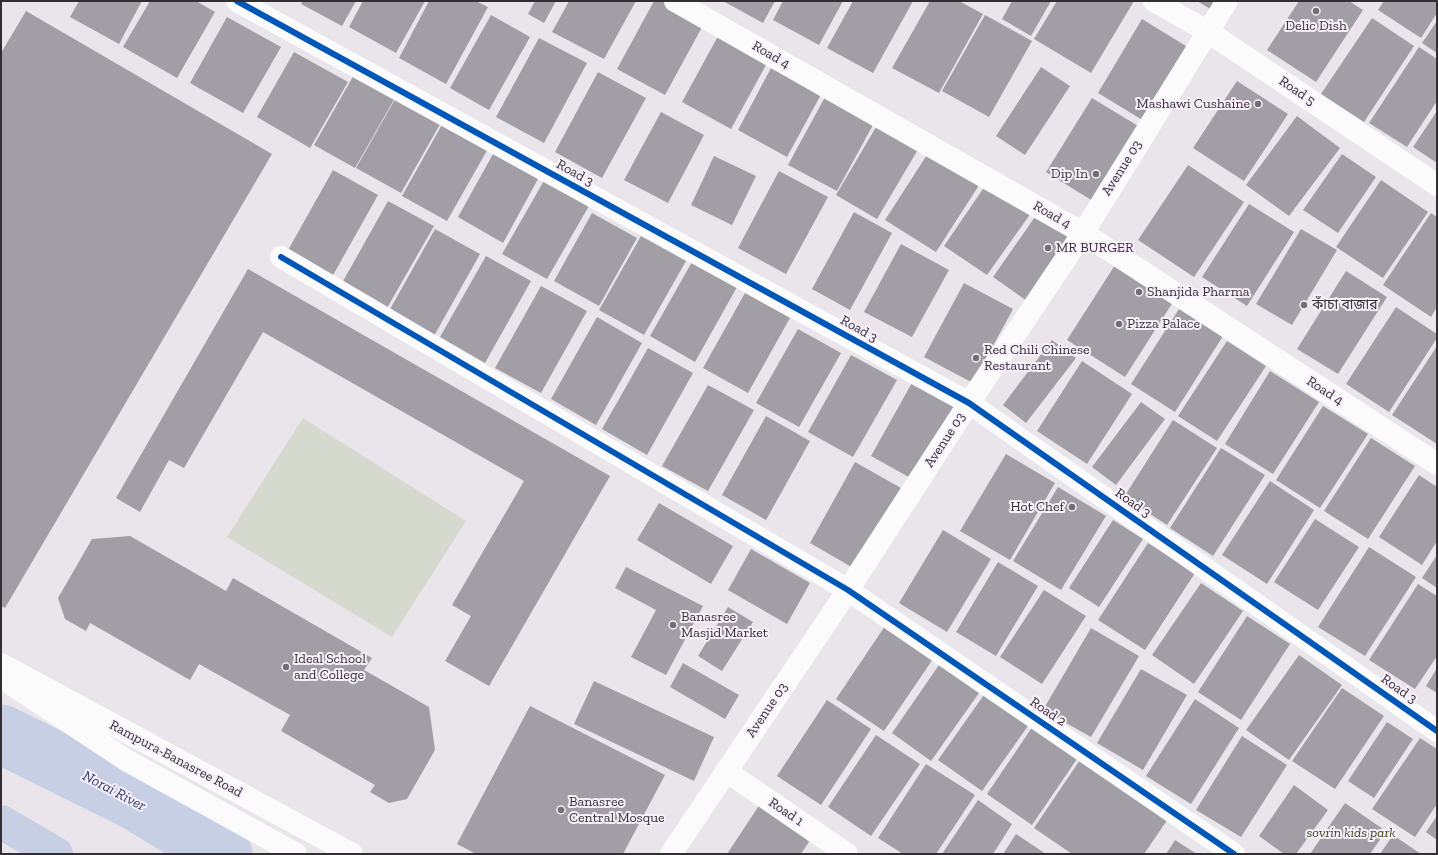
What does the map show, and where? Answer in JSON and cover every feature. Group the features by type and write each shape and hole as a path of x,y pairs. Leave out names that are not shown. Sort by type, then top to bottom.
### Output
{"street":[{"name":"Road 3","path":"237,1 969,403 1437,731"},
{"name":"Road 4","path":"675,1 1083,233 1437,464"},
{"name":"Road 5","path":"1154,1 1207,31 1437,185"},
{"name":"Avenue 03","path":"670,854 848,590 969,403 1083,233 1227,1"},
{"name":"Road 2","path":"281,257 848,590 1234,854"},
{"name":"Rampura-Banasree Road","path":"1,664 352,854"},
{"name":"Rampura-Banasree Road","path":"1,678 126,760 296,854"},
{"name":"Road 1","path":"726,771 847,854"}],"shaded area":[{"path":"303,418 466,521 392,637 227,537"}],"building":[{"path":"79,1 142,1 119,44 70,17"},
{"path":"150,1 196,1 215,12 177,78 123,47"},
{"path":"303,1 356,1 342,26 301,4"},
{"path":"363,1 425,1 396,53 349,27"},
{"path":"429,1 476,1 488,7 446,84 399,58"},
{"path":"535,1 556,1 544,23 528,14"},
{"path":"569,1 636,1 604,59 552,32"},
{"path":"654,1 675,1 707,18 665,95 617,69"},
{"path":"723,1 775,1 763,23"},
{"path":"783,1 843,1 819,45 773,20"},
{"path":"853,1 913,1 873,73 827,48"},
{"path":"930,1 959,1 983,14 939,93 892,68"},
{"path":"1012,1 1051,1 1031,36 1002,19"},
{"path":"1057,1 1134,1 1091,73 1034,39"},
{"path":"1197,1 1231,1 1222,16"},
{"path":"1299,1 1349,1 1363,10 1316,82 1267,50"},
{"path":"1384,1 1437,1 1437,13 1421,38 1378,10"},
{"path":"26,11 272,154 5,608 1,606 1,53"},
{"path":"491,15 530,37 489,110 450,88"},
{"path":"985,15 1032,41 989,117 942,91"},
{"path":"227,17 281,47 243,113 190,83"},
{"path":"1372,18 1414,46 1364,122 1321,94"},
{"path":"1142,19 1199,54 1154,127 1098,93"},
{"path":"1437,21 1437,53 1422,43"},
{"path":"723,27 772,54 731,129 682,102"},
{"path":"539,38 587,63 544,143 496,117"},
{"path":"1419,47 1437,59 1437,101 1407,147 1369,123"},
{"path":"294,52 348,82 310,148 257,117"},
{"path":"779,53 829,80 787,157 738,130"},
{"path":"1041,67 1070,86 1025,155 996,136"},
{"path":"598,72 646,98 602,178 555,152"},
{"path":"355,73 396,96 355,168 314,145"},
{"path":"1237,81 1288,114 1244,181 1193,148"},
{"path":"831,86 880,112 837,191 788,165"},
{"path":"398,94 443,119 401,193 356,168"},
{"path":"1092,98 1143,129 1096,203 1046,172"},
{"path":"1437,111 1437,163 1413,147"},
{"path":"661,112 704,135 668,203 624,180"},
{"path":"1297,116 1340,148 1289,216 1246,185"},
{"path":"444,121 489,147 447,221 402,196"},
{"path":"879,122 920,146 877,219 836,195"},
{"path":"932,147 983,179 936,252 885,220"},
{"path":"493,154 538,179 503,243 458,217"},
{"path":"1342,154 1376,177 1338,233 1303,210"},
{"path":"714,156 756,176 732,225 691,205"},
{"path":"1188,165 1244,202 1194,277 1138,240"},
{"path":"333,170 378,195 332,277 287,252"},
{"path":"779,171 828,197 786,274 738,248"},
{"path":"545,179 590,204 547,279 502,254"},
{"path":"1381,180 1428,212 1383,278 1336,247"},
{"path":"987,183 1031,213 987,275 944,246"},
{"path":"388,201 434,226 387,308 342,283"},
{"path":"1249,204 1294,232 1247,306 1202,277"},
{"path":"854,212 892,233 850,310 812,289"},
{"path":"592,213 637,238 599,306 554,281"},
{"path":"1431,213 1437,217 1437,307 1431,317 1383,285"},
{"path":"1037,214 1081,244 1037,308 993,277"},
{"path":"435,229 480,254 434,336 389,311"},
{"path":"1301,229 1337,250 1292,325 1256,304"},
{"path":"641,236 686,261 644,335 599,310"},
{"path":"901,244 949,270 912,337 864,312"},
{"path":"486,256 531,281 485,363 440,337"},
{"path":"692,262 737,287 695,362 650,336"},
{"path":"1115,265 1173,302 1125,377 1067,340"},
{"path":"248,269 610,476 489,686 445,661 471,616 452,605 524,481 263,332 184,468 169,460 140,512 116,498"},
{"path":"1346,271 1387,297 1338,374 1297,349"},
{"path":"964,283 1013,309 973,383 924,357"},
{"path":"541,286 587,311 541,393 495,368"},
{"path":"745,293 790,318 748,393 703,368"},
{"path":"1396,307 1437,334 1437,338 1389,412 1346,384"},
{"path":"1179,309 1223,336 1175,412 1131,384"},
{"path":"597,317 642,343 596,425 551,399"},
{"path":"798,329 841,353 799,427 756,403"},
{"path":"1052,340 1076,358 1026,423 1003,405"},
{"path":"1227,341 1266,366 1217,441 1178,416"},
{"path":"1437,346 1437,444 1392,415"},
{"path":"648,348 693,373 647,455 602,429"},
{"path":"851,355 897,380 853,457 808,432"},
{"path":"1082,361 1132,394 1087,464 1037,431"},
{"path":"1270,371 1319,402 1273,474 1225,444"},
{"path":"913,381 958,406 916,481 871,456"},
{"path":"708,385 754,410 708,491 662,466"},
{"path":"1141,402 1165,419 1116,485 1092,467"},
{"path":"1323,406 1368,434 1320,508 1276,480"},
{"path":"766,416 810,441 766,520 722,495"},
{"path":"1173,420 1217,448 1167,525 1124,497"},
{"path":"1371,438 1415,466 1368,539 1324,511"},
{"path":"1221,448 1265,475 1213,556 1170,528"},
{"path":"1006,454 1055,483 1010,560 960,531"},
{"path":"855,462 901,488 855,569 810,543"},
{"path":"1419,475 1437,487 1437,541 1422,565 1379,537"},
{"path":"1270,481 1314,510 1267,584 1222,555"},
{"path":"1058,487 1106,516 1061,590 1013,561"},
{"path":"659,503 733,546 711,584 637,540"},
{"path":"1315,519 1359,547 1318,610 1274,582"},
{"path":"1113,520 1143,539 1099,607 1069,588"},
{"path":"943,530 991,559 947,632 899,603"},
{"name":"Ideal School and College","path":"130,536 226,591 233,578 372,658 364,670 429,707 435,750 407,799 389,803 370,792 375,785 281,731 290,715 199,664 190,680 90,623 86,631 65,619 58,598 92,539"},
{"path":"1148,543 1195,573 1145,650 1098,620"},
{"path":"1369,547 1416,577 1365,656 1318,627"},
{"path":"751,549 810,583 787,624 728,590"},
{"path":"1437,555 1437,588 1422,578"},
{"path":"998,562 1038,586 996,656 956,632"},
{"path":"626,567 703,606 666,675 631,657 656,610 615,588"},
{"path":"1201,583 1243,611 1194,684 1152,655"},
{"path":"1418,584 1437,596 1437,656 1415,689 1369,660"},
{"path":"1044,590 1086,616 1042,684 1000,657"},
{"path":"728,607 753,622 722,671 698,656"},
{"path":"1247,616 1290,644 1241,720 1198,692"},
{"path":"887,623 935,656 884,731 836,699"},
{"path":"1091,628 1139,656 1091,737 1043,710"},
{"path":"1299,655 1342,685 1289,760 1246,730"},
{"path":"683,663 739,695 725,719 670,687"},
{"path":"939,665 979,693 931,761 892,733"},
{"path":"1437,668 1437,693 1426,686"},
{"path":"1141,669 1187,695 1143,770 1097,743"},
{"path":"594,681 714,737 694,781 574,724"},
{"path":"1342,688 1384,716 1335,789 1292,761"},
{"path":"986,692 1030,723 982,791 938,760"},
{"path":"1195,699 1239,728 1191,804 1146,776"},
{"path":"827,700 871,729 821,805 777,776"},
{"name":"Banasree Central Mosque","path":"530,706 665,775 623,854 476,854 457,844"},
{"path":"1387,722 1413,739 1374,798 1348,781"},
{"path":"1033,726 1079,756 1032,825 987,794"},
{"path":"876,735 920,764 871,836 828,807"},
{"path":"1242,736 1287,765 1241,837 1196,810"},
{"path":"1420,738 1437,749 1437,804 1415,837 1372,809"},
{"path":"1082,757 1170,816 1144,854 1072,854 1034,828"},
{"path":"926,764 975,795 936,854 903,854 878,838"},
{"path":"1294,785 1328,810 1296,854 1284,854 1259,836"},
{"path":"978,800 1012,824 993,854 942,854"},
{"name":"sovrin kids park","path":"1345,803 1386,831 1370,854 1310,854"},
{"path":"760,804 812,837 801,854 727,854"},
{"path":"1437,816 1437,840 1426,832"},
{"path":"1016,834 1046,854 1003,854"},
{"path":"1393,835 1421,854 1380,854"},
{"path":"1175,840 1197,854 1166,854"}],"waterway":[{"name":"Norai River","path":"1,734 136,801 223,854"},
{"name":"Norai River","path":"1,822 56,854"}],"cycle path":[{"path":"237,1 969,403 1437,731"},
{"path":"281,257 848,590 1234,854"}],"place":[{"name":"Delic Dish","path":"1316,11"},
{"name":"Mashawi Cushaine","path":"1258,104"},
{"name":"Dip In","path":"1096,174"},
{"name":"MR BURGER","path":"1048,248"},
{"name":"Shanjida Pharma","path":"1139,292"},
{"name":"কাঁচা বাজার","path":"1304,305"},
{"name":"Pizza Palace","path":"1119,324"},
{"name":"Red Chili Chinese Restaurant","path":"976,358"},
{"name":"Hot Chef","path":"1072,507"},
{"name":"Banasree Masjid Market","path":"673,625"},
{"name":"Ideal School and College","path":"286,667"},
{"name":"Banasree Central Mosque","path":"561,810"}]}
